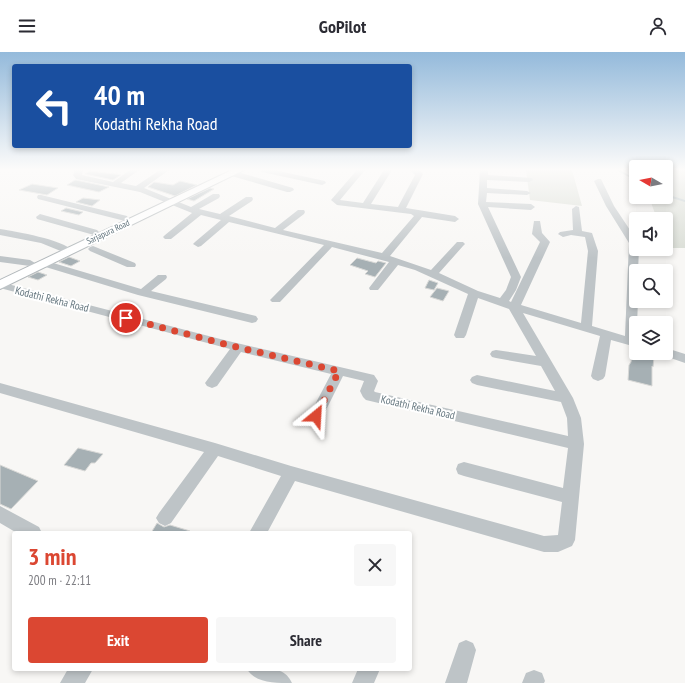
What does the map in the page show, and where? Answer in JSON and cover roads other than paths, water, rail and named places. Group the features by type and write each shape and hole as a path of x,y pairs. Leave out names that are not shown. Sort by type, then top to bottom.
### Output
{"main road":[{"name":"Sarjapura Road","path":"0,285 42,263 94,232 124,218 171,199"},
{"name":"Sarjapura Road","path":"0,278 30,263 65,249 86,247 168,201"}],"street":[{"path":"51,199 124,218"},
{"path":"164,199 195,211 395,260 433,274 474,293 629,341"},
{"path":"168,237 195,211 211,199"},
{"path":"198,244 224,218 248,199"},
{"path":"335,199 340,203 455,219"},
{"path":"365,206 369,199"},
{"path":"400,211 406,199"},
{"path":"0,388 215,449 291,473 544,544 558,544 566,540 576,444 574,418 566,398 508,304 516,277 482,204 482,199"},
{"path":"607,199 634,243 634,316"},
{"path":"482,204 531,207"},
{"path":"576,209 578,233"},
{"path":"276,231 301,212"},
{"path":"384,257 419,216 417,214"},
{"path":"40,216 94,232"},
{"path":"508,304 545,242 539,238 537,234 536,223"},
{"path":"0,232 30,238 65,249"},
{"path":"563,234 578,233 589,235 593,252 586,328"},
{"path":"276,300 330,244"},
{"path":"433,274 460,244"},
{"path":"86,247 130,265"},
{"path":"0,259 30,263"},
{"path":"374,288 395,260"},
{"path":"42,263 81,277 252,319"},
{"path":"142,293 162,277"},
{"name":"Kodathi Rekha Road","path":"0,285 238,347 369,378 371,381 368,394 371,396 576,444"},
{"path":"460,335 474,293"},
{"path":"598,376 606,334"},
{"path":"212,383 238,347"},
{"path":"496,354 545,362"},
{"path":"673,355 685,359"},
{"path":"316,416 339,371"},
{"path":"477,380 566,398"},
{"path":"165,518 215,449"},
{"path":"464,469 571,497"},
{"path":"259,531 291,473"},
{"path":"0,514 30,531"},
{"path":"456,683 466,650"},
{"path":"71,683 80,671"},
{"path":"261,671 281,683"},
{"path":"362,683 368,671"}],"waterway":[{"path":"680,199 685,201"}]}
